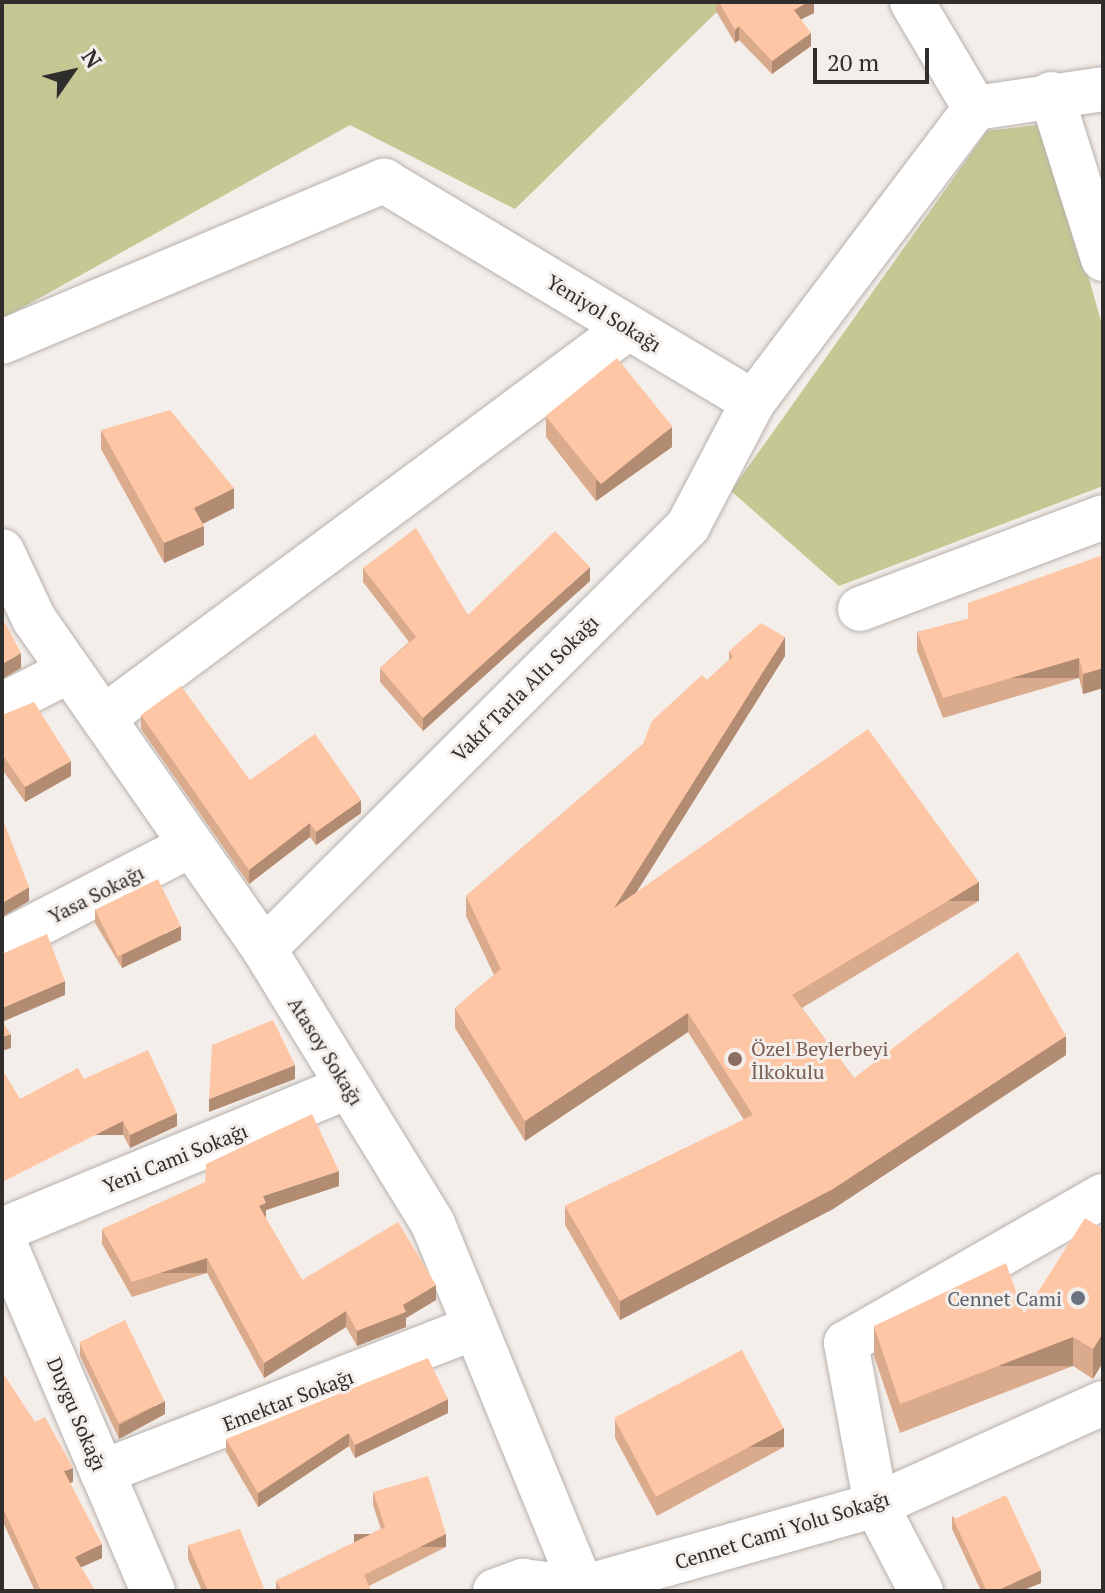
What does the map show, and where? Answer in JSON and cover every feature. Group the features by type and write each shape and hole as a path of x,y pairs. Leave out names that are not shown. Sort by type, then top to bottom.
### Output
{"street":[{"path":"912,2 975,108"},
{"path":"753,402 975,108 1051,94 1103,89"},
{"path":"1051,94 1103,259"},
{"name":"Yeniyol Sokağı","path":"2,342 384,181 753,402"},
{"path":"103,718 628,328"},
{"name":"Vakıf Tarla Altı Sokağı","path":"264,949 688,526 753,402"},
{"path":"860,609 1103,517"},
{"name":"Atasoy Sokağı","path":"2,551 34,619 264,949 433,1224 582,1588"},
{"path":"2,705 69,671"},
{"name":"Yasa Sokağı","path":"2,943 191,845"},
{"name":"Yeni Cami Sokağı","path":"2,1230 348,1087"},
{"path":"921,1591 876,1505 846,1343 1103,1196"},
{"name":"Duygu Sokağı","path":"2,1237 153,1591"},
{"name":"Emektar Sokağı","path":"102,1472 475,1327"},
{"name":"Cennet Cami Yolu Sokağı","path":"495,1591 523,1581 582,1588 876,1505 1103,1403"}],"green space":[{"path":"2,2 727,2 515,209 350,125 2,319"},
{"path":"1045,124 1103,328 1103,486 839,586 731,491 987,131"}],"building":[{"path":"719,2 808,2 794,10 811,33 772,61 739,26 735,30"},
{"path":"617,358 672,426 601,484 546,416"},
{"path":"170,410 234,488 194,508 204,526 164,543 101,430"},
{"path":"416,528 468,615 555,531 590,567 423,718 380,668 416,637 363,568"},
{"path":"1103,555 1103,668 1083,674 1079,658 943,698 917,632 968,619 968,603"},
{"path":"2,617 21,653 2,664"},
{"path":"761,623 785,637 614,908 868,729 979,882 792,995 854,1078 1018,952 1066,1036 833,1189 620,1301 565,1206 753,1115 688,1013 525,1121 455,1008 501,969 466,896 643,744 652,721 702,675 707,680 733,657 729,651"},
{"path":"181,686 250,780 315,734 361,800 316,832 310,823 249,870 141,715"},
{"path":"34,702 71,761 25,787 2,754 2,715"},
{"path":"2,817 29,887 2,903"},
{"path":"158,879 181,926 118,956 95,910"},
{"path":"47,934 65,981 2,1008 2,954"},
{"path":"273,1020 295,1065 209,1099 212,1045"},
{"path":"2,1021 11,1034 2,1037"},
{"path":"148,1050 177,1113 130,1135 123,1121 2,1182 2,1069 20,1099 78,1068 84,1079"},
{"path":"312,1114 339,1171 263,1196 266,1203 259,1206 302,1280 398,1222 436,1285 403,1305 406,1312 357,1331 346,1311 264,1363 207,1258 132,1282 102,1229 205,1182 206,1164"},
{"path":"1085,1218 1103,1229 1103,1333 1093,1349 1073,1337 900,1404 874,1326 1006,1263 1024,1314"},
{"path":"125,1320 164,1401 119,1423 79,1342"},
{"path":"742,1350 784,1429 656,1497 614,1418"},
{"path":"428,1358 448,1399 355,1445 349,1433 258,1493 226,1439"},
{"path":"2,1372 35,1422 45,1417 73,1468 64,1471 102,1544 75,1557 95,1591 41,1591 2,1506"},
{"path":"428,1476 446,1534 364,1575 371,1590 282,1591 276,1581 385,1527 373,1492"},
{"path":"1006,1495 1041,1570 997,1591 987,1591 953,1520"},
{"path":"240,1529 264,1588 258,1591 208,1591 188,1545"}],"place":[{"name":"Özel Beylerbeyi İlkokulu","path":"735,1059"},
{"name":"Cennet Cami","path":"1078,1298"}]}
